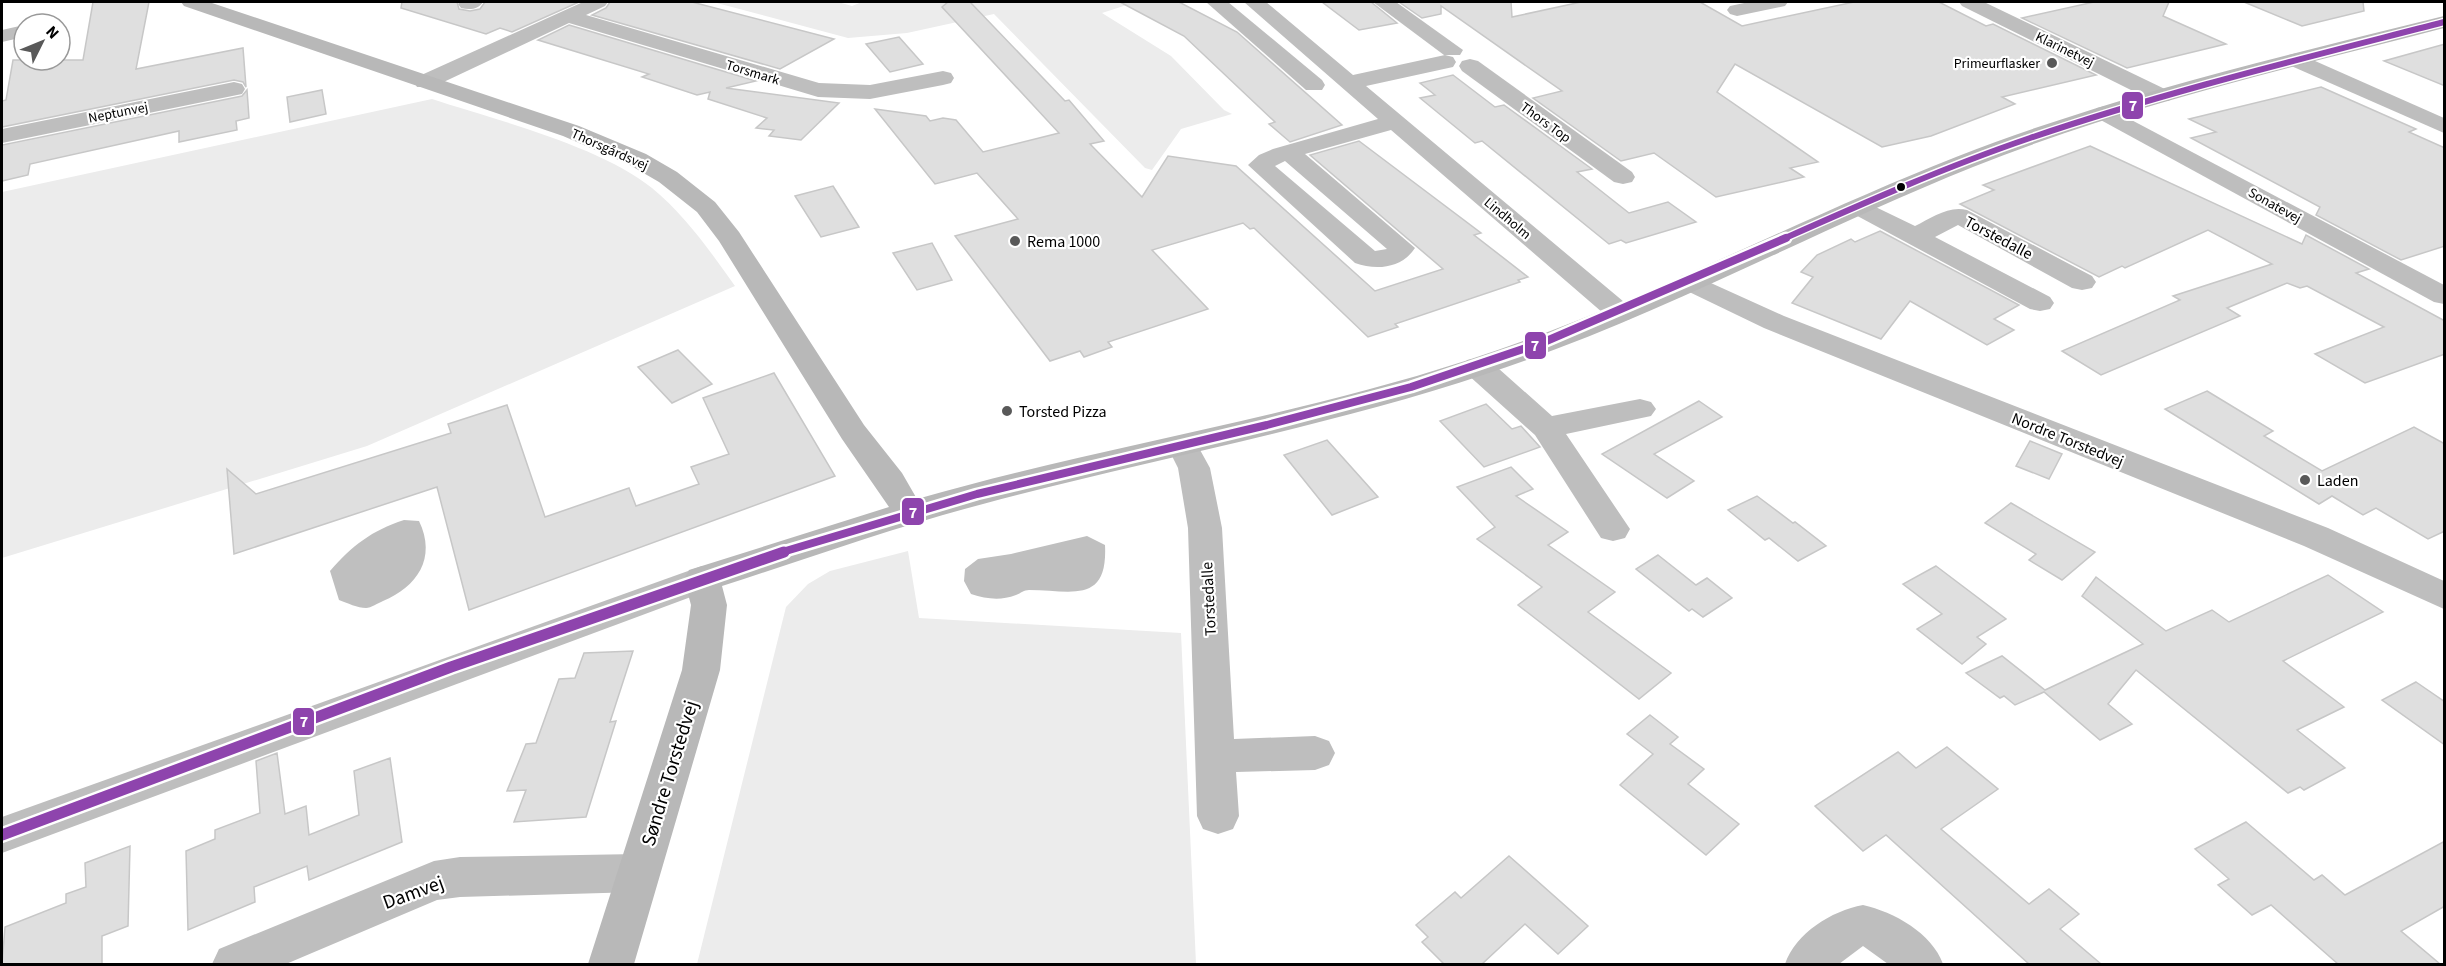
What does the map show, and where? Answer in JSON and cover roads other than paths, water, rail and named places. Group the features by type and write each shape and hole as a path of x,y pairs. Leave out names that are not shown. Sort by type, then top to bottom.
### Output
{"street":[{"name":"Thorsgårdsvej","path":"191,2 571,131 629,155 668,177 706,207 730,238 853,432 890,481 909,513"},
{"path":"425,82 598,2"},
{"path":"1222,2 1314,85"},
{"name":"Lindholm","path":"1254,2 1620,313"},
{"path":"1383,2 1448,56"},
{"path":"1737,10 1778,2"},
{"name":"Klarinetvej","path":"1969,2 2161,96"},
{"name":"Torsmark","path":"566,16 818,90 870,92 943,78"},
{"path":"2,836 702,579 909,513 984,492 1325,412 1478,367 1620,313 1976,158 2104,113 2161,96 2445,22"},
{"name":"Thors Top","path":"1448,56 1468,50 1479,56 1479,62 1470,66 1623,177"},
{"path":"1287,63 1317,56"},
{"path":"1348,83 1448,56"},
{"path":"2297,60 2445,126"},
{"name":"Neptunvej","path":"2,136 234,89"},
{"name":"Sonatevej","path":"2104,113 2445,296"},
{"path":"1288,152 1400,245 1402,252 1377,260 1365,257 1260,165 1264,160 1288,152 1395,122"},
{"path":"1300,201 1334,190"},
{"path":"1859,207 2040,303"},
{"name":"Torstedalle","path":"1915,236 1958,215 2082,282"},
{"name":"Nordre Torstedvej","path":"1690,282 1774,322 2316,537 2445,596"},
{"path":"1478,367 1546,428 1613,529"},
{"path":"1546,428 1640,409"},
{"name":"Torstedalle","path":"1183,446 1194,468 1204,528 1218,816"},
{"name":"Søndre Torstedvej","path":"611,964 700,670 709,605 702,579"},
{"path":"1215,756 1315,753"},
{"name":"Damvej","path":"235,964 434,880 460,877 638,873"},
{"path":"1808,964 1834,936 1854,924 1873,925 1920,964"}],"place":[{"name":"Primeurflasker","path":"2052,63"},
{"name":"Rema 1000","path":"1015,241"},
{"name":"Torsted Pizza","path":"1007,411"},
{"name":"Laden","path":"2305,480"}]}
